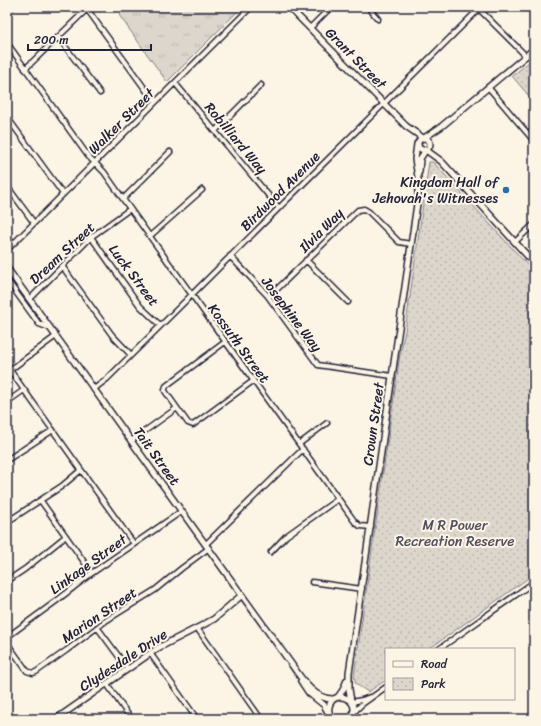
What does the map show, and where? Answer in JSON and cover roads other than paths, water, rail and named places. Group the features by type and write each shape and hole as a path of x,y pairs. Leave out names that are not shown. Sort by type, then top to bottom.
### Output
{"street":[{"path":"7,11 11,7"},
{"name":"Walker Street","path":"7,250 251,7"},
{"name":"Grant Street","path":"289,7 406,126 415,137 417,144"},
{"path":"310,28 331,7"},
{"path":"368,7 378,19"},
{"path":"26,69 88,8 148,93 156,101"},
{"path":"479,8 526,56"},
{"name":"Birdwood Avenue","path":"94,389 107,379 192,295 479,8"},
{"path":"58,37 100,93"},
{"name":"Kossuth Street","path":"7,43 86,154 104,172 357,525 371,527"},
{"path":"441,161 426,150 420,150 417,144 420,139 442,126 534,49"},
{"name":"Robilliard Way","path":"175,83 279,208"},
{"path":"215,131 262,85"},
{"path":"488,87 534,142"},
{"path":"7,117 63,194"},
{"name":"Grant Street","path":"406,126 424,138"},
{"path":"426,150 429,148 433,137 442,126"},
{"path":"424,138 428,139 441,161 534,263"},
{"name":"Crown Street","path":"417,144 415,160 418,177"},
{"name":"Crown Street","path":"354,712 349,689 349,673 418,197 420,159 426,150"},
{"path":"123,199 170,152"},
{"path":"7,186 34,223"},
{"path":"150,236 202,190"},
{"name":"Dream Street","path":"30,299 91,237 130,209"},
{"name":"Ilvia Way","path":"269,297 354,212 361,209 369,212 400,242 411,244"},
{"path":"515,242 534,224"},
{"name":"Luck Street","path":"91,237 140,306 160,326"},
{"name":"Josephine Way","path":"230,256 269,297 318,365 392,376"},
{"path":"306,260 348,302"},
{"path":"62,266 112,335 131,355"},
{"name":"Tait Street","path":"7,268 208,546 287,658 308,691 324,705 331,717"},
{"path":"7,280 39,324 50,328"},
{"path":"56,336 8,368 134,544"},
{"path":"225,342 166,387 165,391 177,408 188,423 193,425 253,381"},
{"path":"7,402 24,390"},
{"path":"131,441 177,408"},
{"path":"298,444 327,423"},
{"path":"7,460 53,430"},
{"name":"Marion Street","path":"7,643 27,671 33,673 113,616 155,590 182,568 208,546 303,449"},
{"path":"7,522 41,501 81,470"},
{"path":"271,552 286,536 338,499"},
{"path":"41,501 92,573"},
{"name":"Linkage Street","path":"7,636 55,602 92,573 182,511"},
{"path":"7,581 25,569 66,536"},
{"path":"312,582 362,589"},
{"path":"440,648 534,582"},
{"name":"Clydesdale Drive","path":"56,719 150,653 214,619 242,595"},
{"path":"97,627 128,669"},
{"path":"197,628 261,719"},
{"path":"150,653 198,719"},
{"name":"Tait Street","path":"287,658 315,693 326,699 345,698 351,701"},
{"name":"Crown Street","path":"331,717 330,704 343,690 349,673"},
{"path":"106,684 131,719"},
{"path":"350,719 361,705 385,688"},
{"path":"351,701 365,699 379,692"},
{"path":"63,714 67,719"}],"place":[{"name":"Kingdom Hall of Jehovah's Witnesses","path":"506,190"}],"park label":[{"name":"M R Power Recreation Reserve","path":"455,534"}]}
